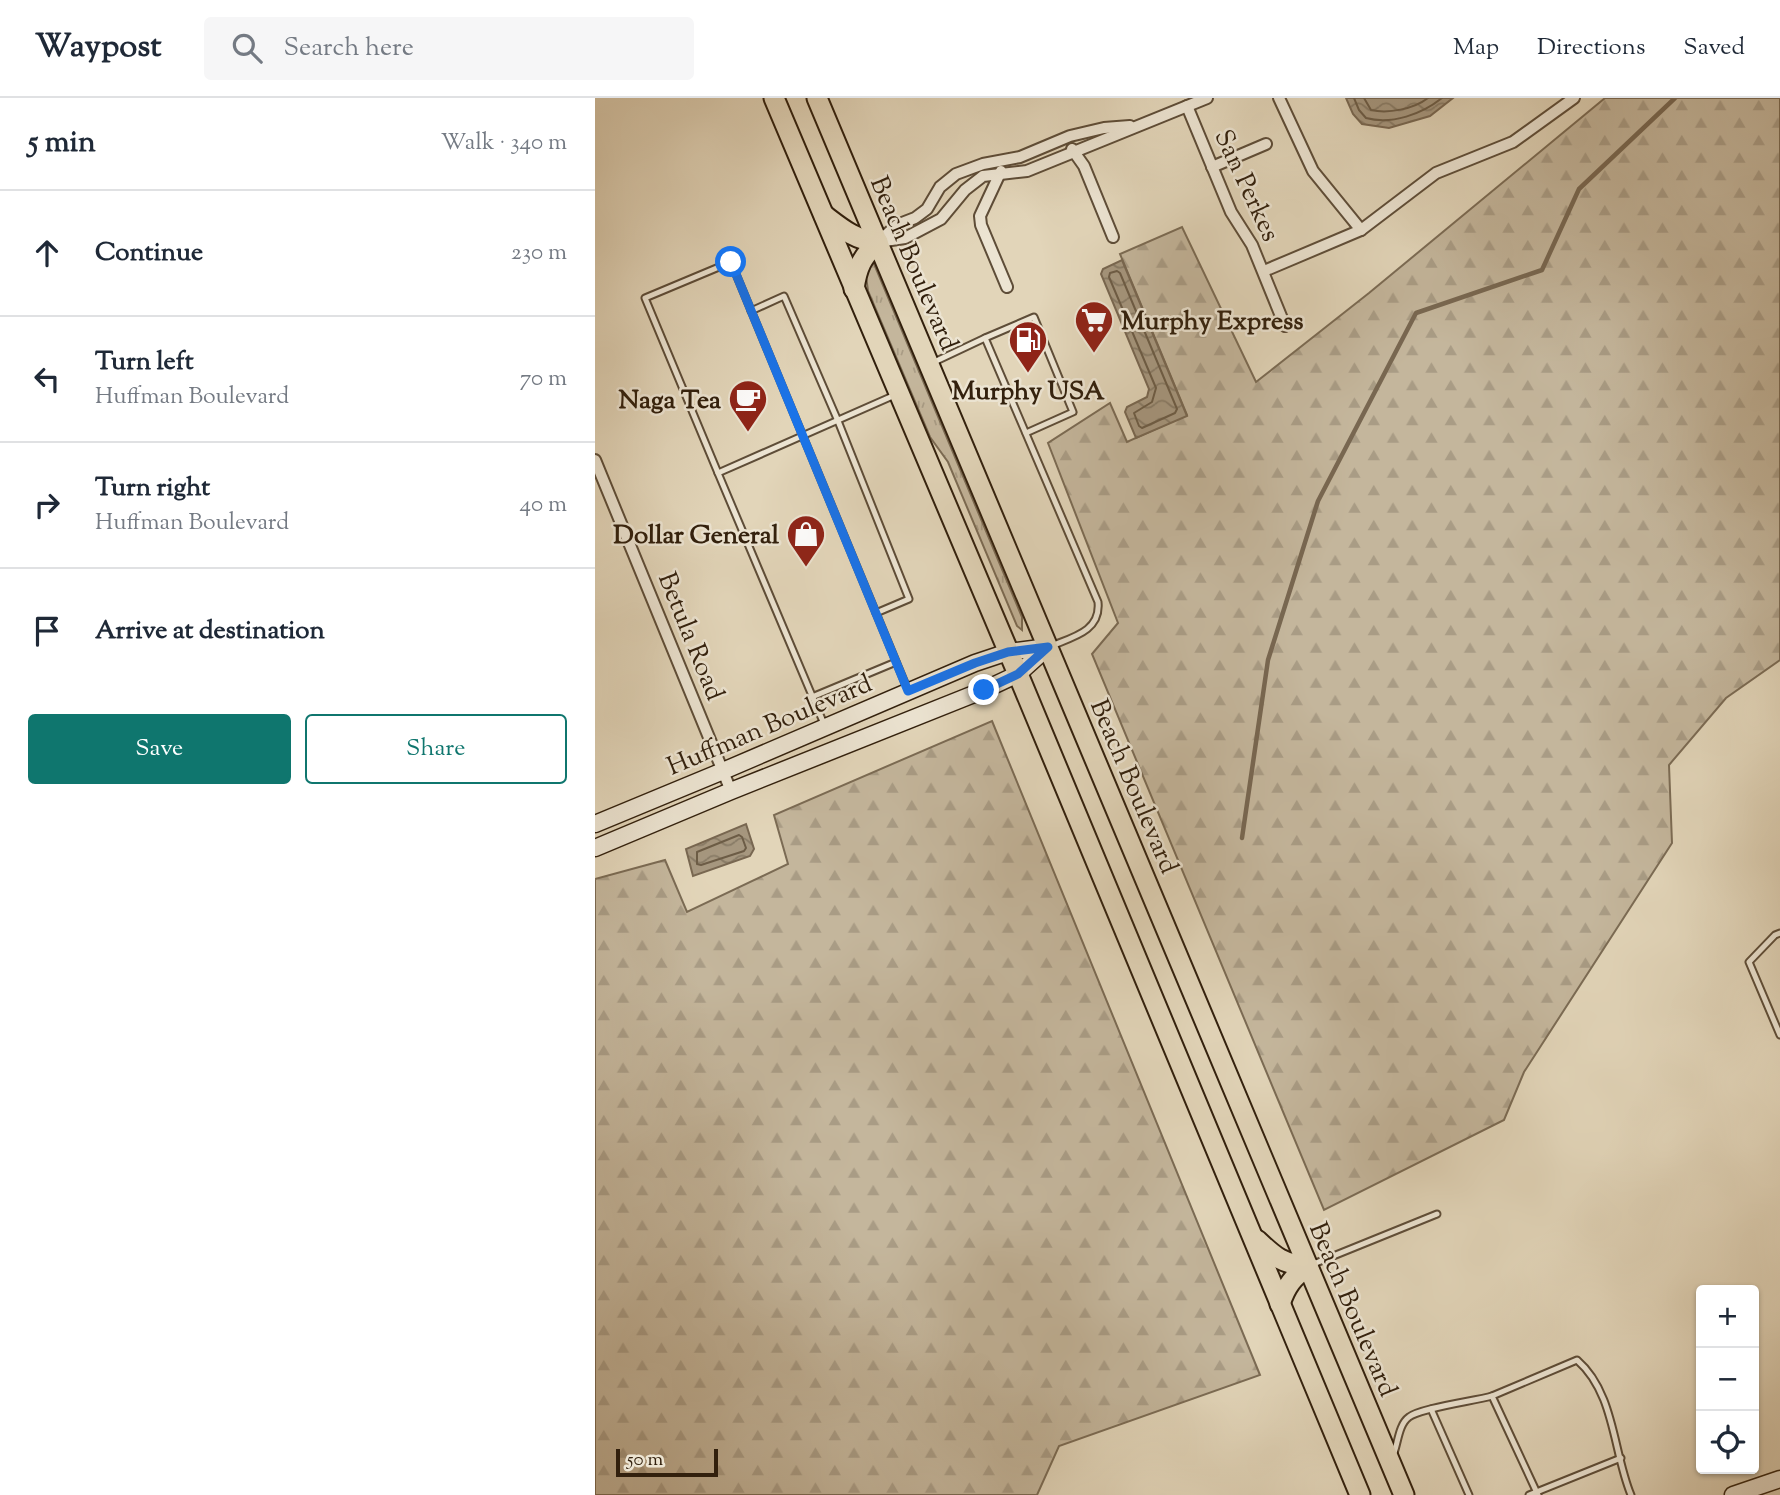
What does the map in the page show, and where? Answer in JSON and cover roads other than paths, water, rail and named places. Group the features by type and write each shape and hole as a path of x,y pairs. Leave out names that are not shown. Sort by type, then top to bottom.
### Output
{"highway":[{"path":"774,98 1018,674 1360,1495"},
{"name":"Beach Boulevard","path":"817,98 1404,1495"},
{"path":"822,213 848,233 865,241 878,242"},
{"path":"854,289 857,269 864,255 878,242"},
{"path":"1251,1235 1278,1259 1291,1265 1308,1266"},
{"path":"1280,1304 1286,1287 1294,1276 1308,1266"}],"street":[{"path":"1187,106 1206,98"},
{"path":"1279,98 1313,171 1361,230"},
{"name":"San Perkes","path":"878,242 905,238 941,219 965,190 983,176 1027,171 1187,106 1231,212 1252,245 1264,271 1361,230 1436,173 1513,142 1574,98"},
{"path":"878,242 897,225 915,218 927,209 940,187 956,174 983,164 1020,157 1065,138 1104,128 1140,125"},
{"path":"1065,138 1084,166 1113,237"},
{"path":"1212,167 1266,144"},
{"path":"1002,161 1001,174 980,216 981,225 1007,287"},
{"path":"1264,271 1285,326"},
{"name":"Betula Road","path":"595,460 731,791"},
{"name":"Huffman Boulevard","path":"595,824 975,663 1008,652 1048,647"},
{"name":"Huffman Boulevard","path":"595,848 919,717 1018,674 1048,647"},
{"path":"768,776 780,763 827,742 829,737 825,728"},
{"path":"1734,1495 1780,1479"}],"lane":[{"path":"825,728 645,298 731,262 908,691"},
{"path":"751,311 784,296 838,421 909,599 876,613"},
{"path":"929,364 1034,317 1073,412 1026,433"},
{"path":"985,338 1098,602 1099,610 1088,631 1048,647"},
{"path":"718,473 898,394"},
{"path":"812,696 896,662"},
{"path":"1780,933 1749,962 1780,1035"},
{"path":"1308,1266 1437,1213"},
{"path":"1390,1463 1402,1427 1409,1417 1431,1409 1492,1396 1577,1360 1589,1370 1605,1405 1624,1477 1632,1495"},
{"path":"1492,1396 1537,1493"},
{"path":"1431,1409 1469,1495"},
{"path":"1529,1495 1621,1458"}],"water":[{"path":"1346,98 1453,98 1430,116 1389,128 1362,124 1353,114"},
{"path":"1122,260 1187,416 1136,438 1125,412 1127,407 1147,397 1149,389 1101,274 1103,269"},
{"path":"746,824 754,849 750,856 693,876 686,849"}],"waterway":[{"path":"1242,838 1268,660 1318,501 1416,313 1542,270 1579,189 1675,98"}],"place":[{"name":"Murphy Express","path":"1094,354"},
{"name":"Murphy USA","path":"1028,374"},
{"name":"Naga Tea","path":"748,433"},
{"name":"Dollar General","path":"806,568"}]}
